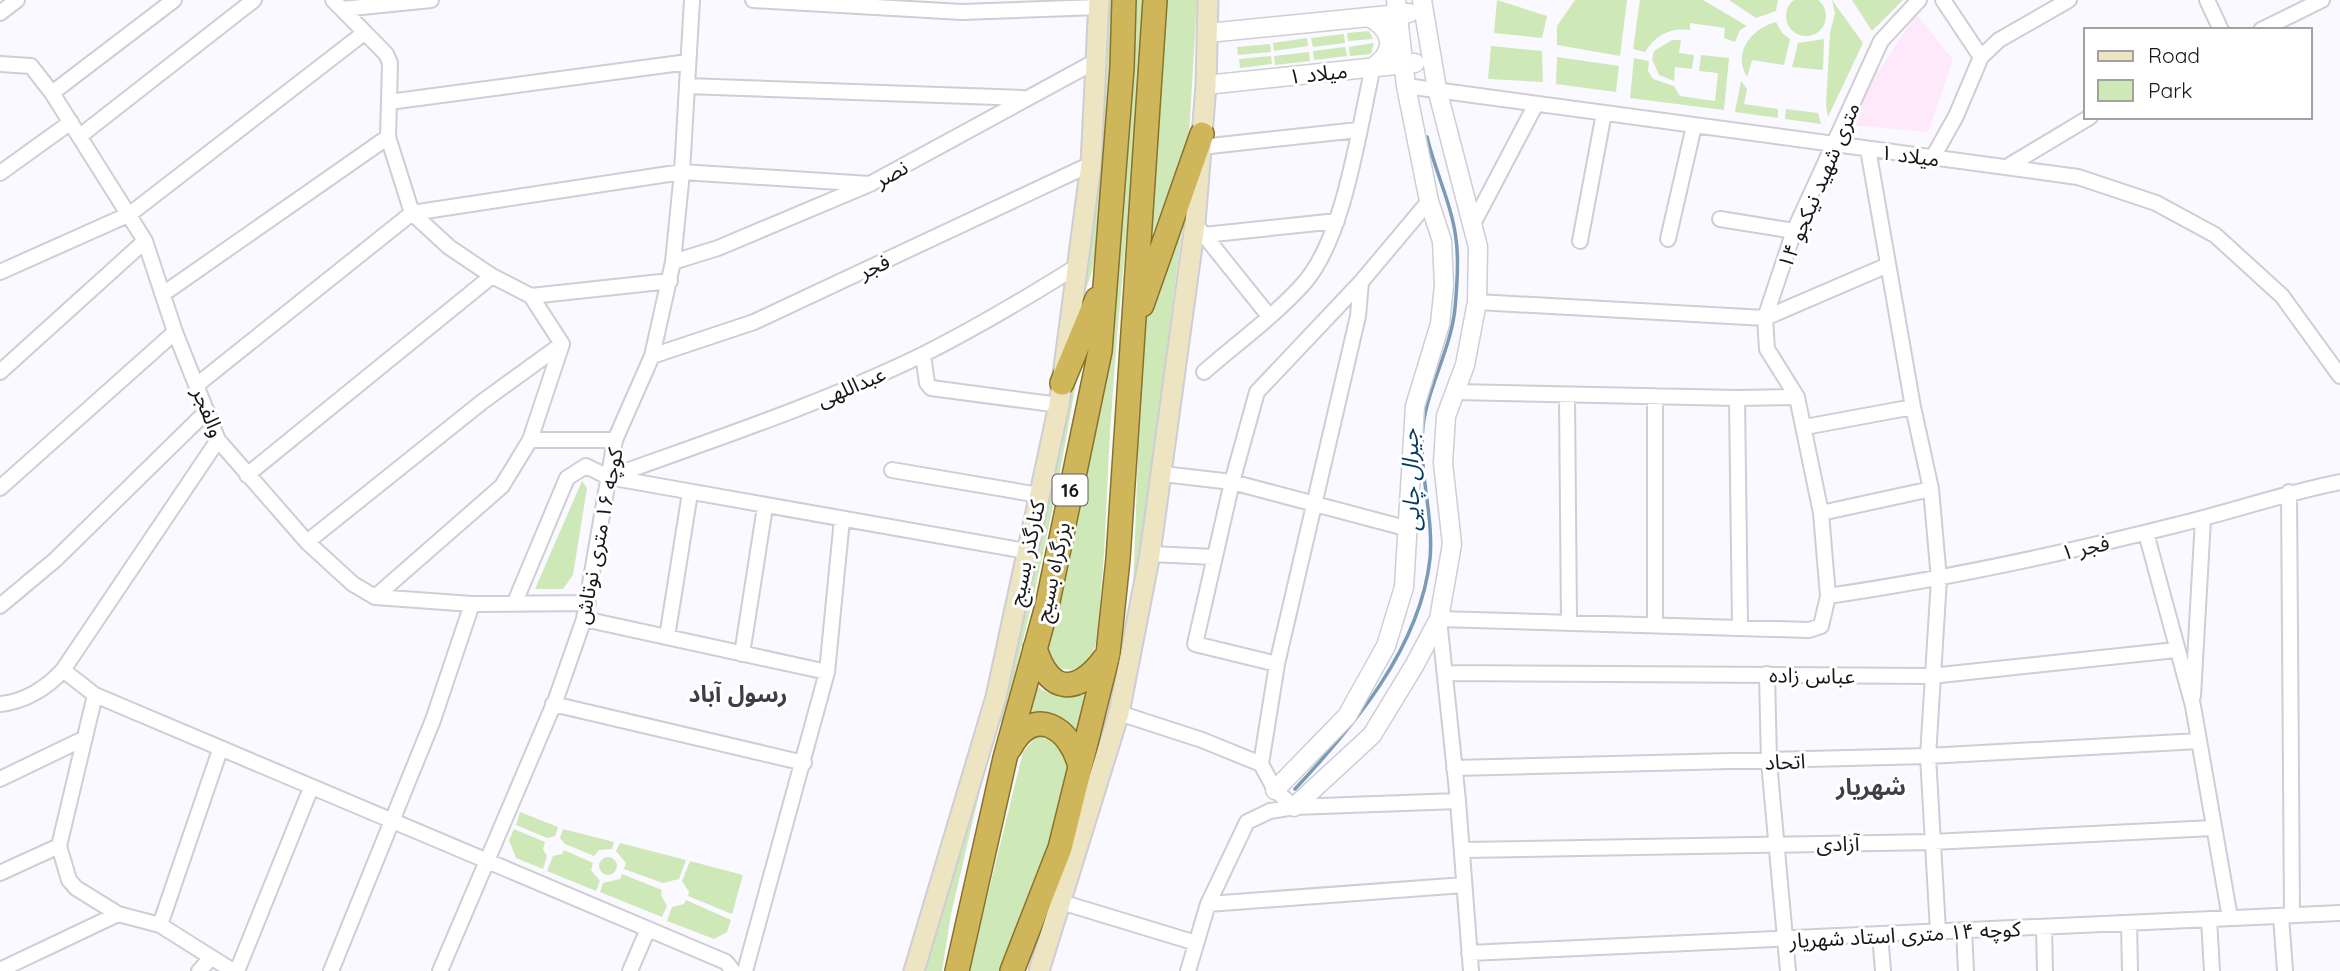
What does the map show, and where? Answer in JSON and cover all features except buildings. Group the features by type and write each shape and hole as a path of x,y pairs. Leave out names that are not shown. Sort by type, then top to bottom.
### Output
{"highway":[{"name":"بزرگراه بسیج","path":"957,971 1005,758 1035,648 1100,351 1122,68 1124,0"},
{"path":"1012,971 1060,848 1108,654 1118,559 1155,0"},
{"path":"1133,331 1201,140"},
{"path":"1060,394 1105,280"},
{"path":"1035,648 1040,665 1052,680 1074,685 1090,678 1108,654"},
{"path":"1005,758 1023,730 1032,725 1045,725 1066,734 1076,748 1080,766"}],"main road":[{"path":"1039,971 1119,713 1150,554 1200,229 1201,140 1209,0"},
{"name":"کنارگذر بسیج","path":"914,971 996,697 1060,394 1091,164 1099,4"}],"street":[{"path":"0,13 17,0"},
{"path":"52,93 174,0"},
{"path":"80,136 254,0"},
{"path":"338,5 431,0"},
{"name":"کوچه ۱۶ متری نوتاش","path":"440,971 485,859 553,704 584,619 615,440 652,356 670,281 682,172 692,0"},
{"path":"753,0 962,6 1099,4"},
{"name":"۱۴ متری شهید نیکجو","path":"1740,627 1808,630 1821,626 1828,596 1821,513 1797,397 1767,349 1765,318 1794,231 1884,36 1919,0"},
{"path":"1943,0 1981,57"},
{"path":"1932,159 1956,116 1981,57 1999,40 2069,0"},
{"path":"2208,0 2220,28"},
{"path":"2264,28 2322,0"},
{"path":"338,5 386,54 390,63 387,137 412,213 449,247 492,276 531,296 562,344"},
{"path":"1208,33 1368,16 1397,7 1423,5 1430,61 1478,247 1477,302 1465,365 1446,416 1443,463 1452,544 1439,619 1463,850 1471,971"},
{"path":"1275,790 1348,716 1386,646 1404,587 1415,406 1440,324 1444,285 1442,241 1429,201 1406,86 1397,7"},
{"path":"1204,372 1306,280 1336,221 1373,67 1385,58 1391,47 1388,32 1368,16"},
{"path":"0,272 130,214 364,33"},
{"name":"نصر","path":"673,262 718,248 870,184 1098,60"},
{"name":"میلاد ۱","path":"1206,85 1430,61"},
{"path":"389,102 688,62"},
{"name":"والفجر","path":"0,64 31,66 52,93 130,214 145,241 175,332 198,384 218,440 307,542 354,584 375,597"},
{"path":"687,86 1024,98"},
{"name":"میلاد ۱","path":"1406,86 1932,159 2010,165 2078,177 2156,203 2215,235 2282,296 2340,373"},
{"path":"1473,224 1536,104"},
{"path":"1580,241 1604,113"},
{"path":"2010,165 2087,119"},
{"path":"0,173 71,122"},
{"path":"1668,239 1694,126"},
{"path":"1201,140 1358,130"},
{"path":"163,294 387,137"},
{"path":"1868,149 1913,407 1931,489 1939,579 1928,756 1938,931"},
{"name":"فجر","path":"652,356 754,322 1091,164"},
{"path":"198,384 412,213 682,172 870,184"},
{"path":"1277,664 1195,644 1232,482 1257,392 1361,282 1429,201"},
{"path":"1720,219 1794,231"},
{"path":"1200,229 1336,221"},
{"path":"1200,229 1269,316"},
{"path":"0,372 145,241"},
{"name":"عبداللهی","path":"608,477 795,410 923,355 1003,312 1079,265"},
{"path":"1477,302 1765,318 1888,265"},
{"path":"247,475 492,276"},
{"path":"531,296 670,281"},
{"path":"1294,807 1275,790 1261,764 1277,664 1358,316 1361,282"},
{"path":"0,488 175,332"},
{"path":"375,597 502,486 530,440 562,344"},
{"path":"307,542 482,402 562,344"},
{"path":"923,355 927,383 931,388 1060,394"},
{"path":"1455,392 1567,396 1797,397"},
{"path":"1567,396 1569,622"},
{"path":"1655,396 1655,623"},
{"path":"1439,619 1740,627 1737,398"},
{"path":"1805,426 1913,407"},
{"path":"0,606 55,560 207,411"},
{"path":"0,704 12,703 36,692 63,670 218,440"},
{"path":"530,440 615,440"},
{"path":"516,602 567,478 586,466 608,477 690,493 1026,551"},
{"path":"892,470 1039,495"},
{"path":"1163,474 1232,482 1409,528"},
{"name":"فجر ۱","path":"1828,596 1939,579 2146,533 2203,519 2289,492 2340,482"},
{"path":"1821,513 1931,489"},
{"path":"2285,971 2289,492"},
{"path":"667,637 690,493"},
{"path":"742,654 765,507"},
{"path":"745,971 827,672 842,519"},
{"path":"2193,706 2203,519"},
{"path":"2146,533 2193,706 2230,918"},
{"path":"1150,554 1215,557"},
{"path":"375,597 472,604 588,603"},
{"path":"331,971 433,720 472,604"},
{"path":"584,619 827,672"},
{"path":"1294,807 1372,735 1439,619"},
{"name":"عباس زاده","path":"1446,673 1931,676 2176,650"},
{"path":"63,670 95,695 726,962 733,971"},
{"path":"1767,674 1769,762 1788,971"},
{"path":"95,695 59,846 64,868 76,888 118,914 160,925 210,959 235,971 311,788"},
{"path":"553,704 804,763"},
{"path":"1119,713 1202,740 1261,764"},
{"path":"0,779 85,738"},
{"name":"اتحاد","path":"1454,768 1769,762 2199,741"},
{"path":"160,925 220,750"},
{"path":"1188,971 1208,904 1247,822 1270,811 1294,807 1458,801"},
{"name":"آزادی","path":"1463,850 1932,842 2213,828"},
{"path":"0,873 59,846"},
{"path":"1208,904 1464,885"},
{"path":"1061,902 1196,943"},
{"name":"کوچه ۱۴ متری استاد شهریار","path":"1469,953 2340,913"},
{"path":"0,970 118,914"},
{"path":"2209,919 2212,971"},
{"path":"2129,923 2130,971"},
{"path":"2044,927 2046,971"},
{"path":"630,971 648,929"},
{"path":"1964,930 1966,971"},
{"path":"1880,934 1883,971"},
{"path":"199,971 210,959"}],"shaded area":[{"path":"1916,14 1953,60 1928,132 1849,125 1873,74 1879,71"}],"green space":[{"path":"1796,-1 1816,-1 1824,8 1824,24 1814,34 1798,34 1788,24 1788,8"},
{"path":"1103,0 1114,0 1097,238 1092,272 1077,313"},
{"path":"1137,0 1143,0 1141,51 1112,404 1098,630 1093,653 1087,664 1078,669 1067,670 1055,667 1047,653 1132,85"},
{"path":"1164,0 1197,0 1189,135 1147,249"},
{"path":"1497,0 1547,16 1542,38 1494,33"},
{"path":"1575,0 1627,0 1620,56 1557,45 1557,26"},
{"path":"1640,0 1703,0 1747,26 1740,30 1735,42 1724,38 1725,28 1690,23 1690,30 1676,30 1664,34 1645,52 1633,49"},
{"path":"1729,0 1778,0 1776,11 1756,18"},
{"path":"1832,0 1863,43 1828,117 1826,105 1830,33 1835,13"},
{"path":"1852,0 1903,0 1872,31"},
{"path":"1776,22 1782,33 1790,39 1784,65 1752,60 1747,77 1742,59 1747,43 1759,30"},
{"path":"1369,31 1373,39 1348,41 1347,33"},
{"path":"1344,34 1345,43 1313,47 1311,38"},
{"path":"1307,38 1308,46 1274,51 1273,43"},
{"path":"1824,39 1823,70 1792,67 1798,43"},
{"path":"1672,40 1681,40 1679,53 1694,55 1692,69 1675,67 1674,81 1659,75 1652,59 1654,51"},
{"path":"1374,43 1371,54 1350,56 1349,47"},
{"path":"1270,44 1271,52 1238,55 1237,47"},
{"path":"1491,46 1542,51 1543,82 1488,79"},
{"path":"1345,47 1347,56 1314,60 1313,51"},
{"path":"1309,52 1310,61 1275,65 1274,56"},
{"path":"1701,55 1729,58 1724,110 1630,98 1634,58 1649,61 1648,71 1653,79 1674,86 1680,96 1715,101 1718,73 1699,71"},
{"path":"1271,56 1272,64 1240,68 1239,59"},
{"path":"1557,57 1619,66 1616,92 1556,84"},
{"path":"1741,81 1747,89 1744,104 1778,109 1778,118 1735,112"},
{"path":"1786,109 1818,113 1821,124 1785,119"},
{"path":"1186,200 1132,617 1138,455 1135,367 1147,309"},
{"path":"1082,346 1047,536 1002,723 995,720 1068,384"},
{"path":"582,481 587,488 573,575 563,589 535,589"},
{"path":"1034,683 1052,694 1087,693 1077,731 1065,725 1023,723"},
{"path":"1036,737 1058,741 1072,760 1053,831 999,971 969,971 1023,752"},
{"path":"992,739 951,914 942,971 920,971"},
{"path":"520,812 558,827 555,836 547,838 516,825"},
{"path":"514,829 545,842 543,849 547,856 543,869 516,858 509,840"},
{"path":"563,829 614,842 612,849 599,850 594,856 565,844 560,838"},
{"path":"620,843 686,860 679,879 663,883 624,869 626,863 616,851"},
{"path":"564,850 593,863 591,870 600,881 596,891 547,871 553,856 562,854"},
{"path":"604,857 612,857 617,866 615,873 604,875 599,870 599,862"},
{"path":"690,861 743,875 732,914 688,896 689,892 682,881"},
{"path":"622,874 662,890 661,895 667,906 662,917 600,892 603,883 620,879"},
{"path":"686,900 731,920 727,932 714,939 667,921 672,907 684,904"}],"waterway":[{"name":"جیرال چایی","path":"1295,789 1361,712 1380,684 1413,624 1424,592 1431,542 1423,460 1423,426 1453,323 1458,265 1451,214 1427,137"}],"district":[{"name":"رسول آباد","path":"738,693"},
{"name":"شهریار","path":"1871,786"}]}
